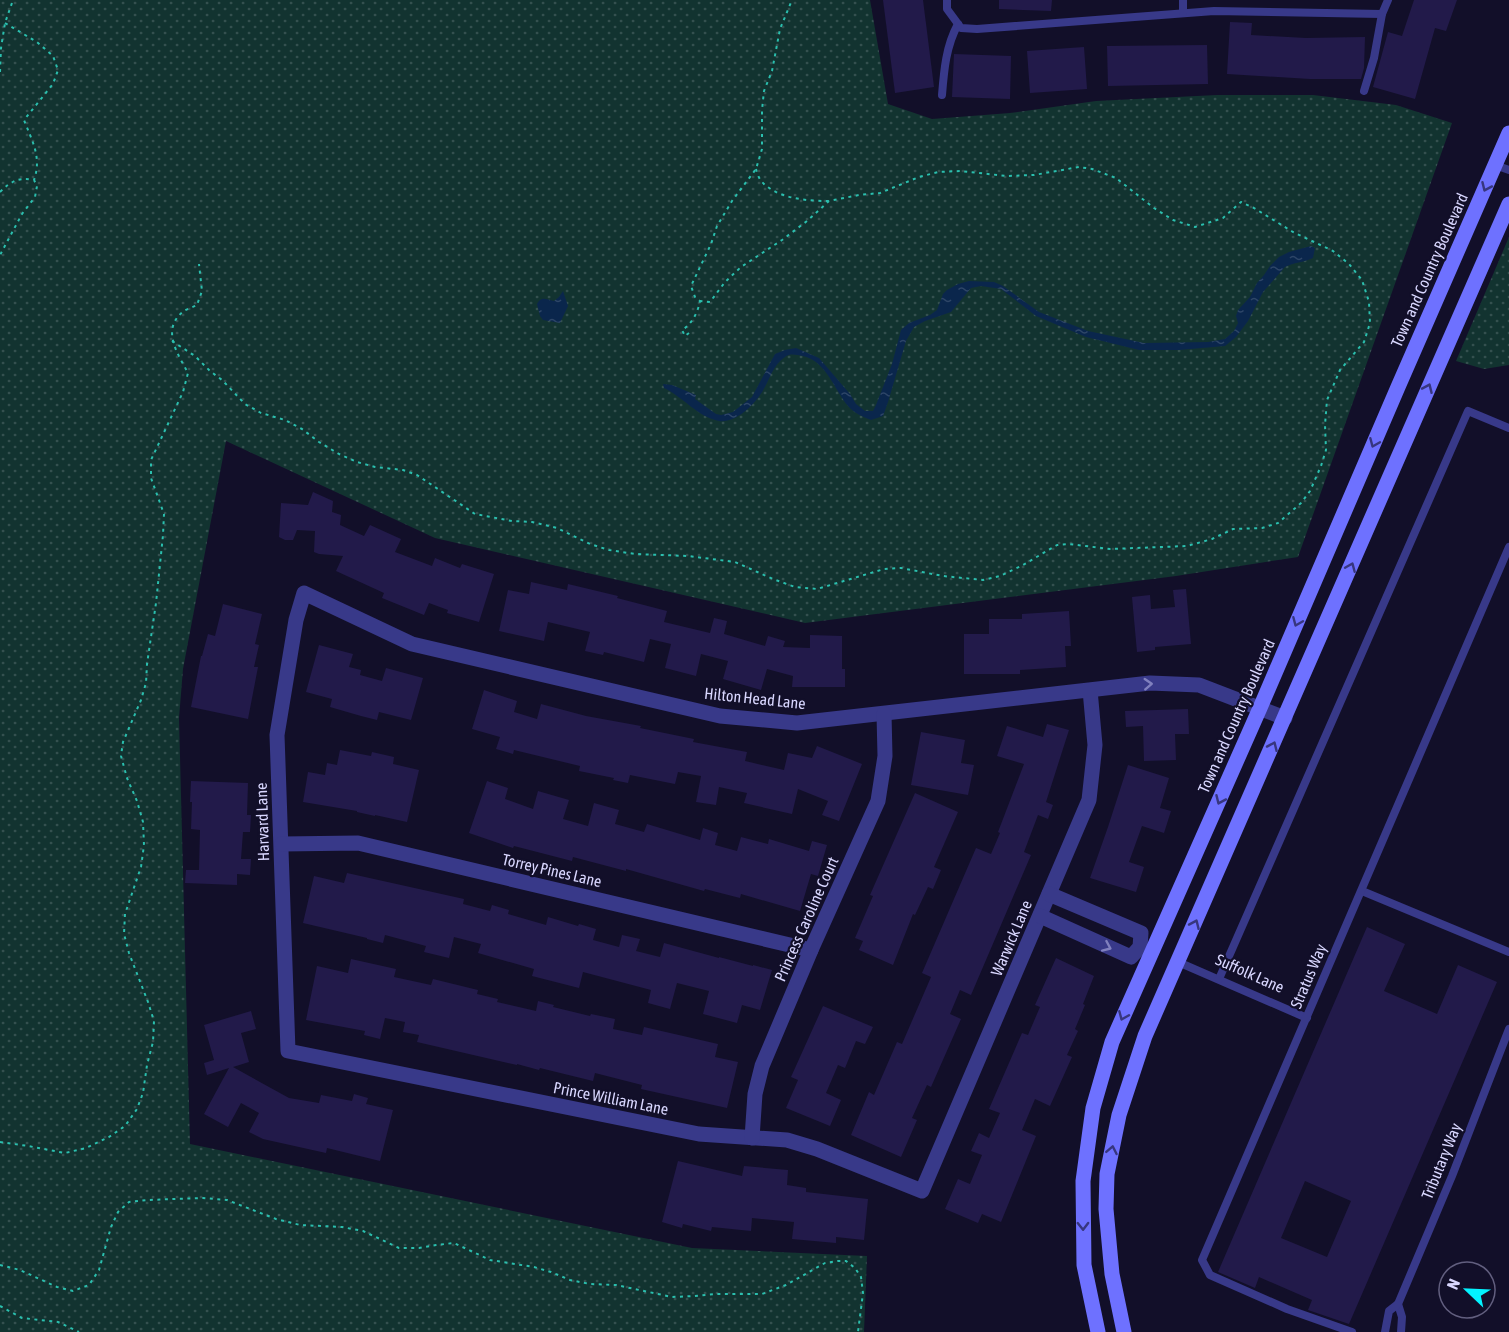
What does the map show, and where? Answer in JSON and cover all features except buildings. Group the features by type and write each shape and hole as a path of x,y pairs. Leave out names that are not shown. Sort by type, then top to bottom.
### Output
{"main road":[{"name":"Town and Country Boulevard","path":"1098,1332 1084,1265 1083,1187 1093,1108 1112,1042 1138,982 1146,949 1260,708 1389,408 1502,167 1509,133"},
{"path":"1124,1332 1112,1274 1106,1209 1107,1174 1119,1115 1145,1036 1509,204"},
{"path":"1138,982 1164,993"},
{"path":"1083,1187 1107,1187"}],"street":[{"name":"Hilton Head Lane","path":"304,593 412,644 720,716 798,723 1150,683 1199,685 1285,717"},
{"name":"Harvard Lane","path":"288,1051 277,735 296,620 304,593"},
{"name":"Warwick Lane","path":"922,1191 1089,800 1095,745 1090,690"},
{"name":"Princess Caroline Court","path":"752,1138 755,1094 762,1066 878,801 885,756 884,714"},
{"name":"Torrey Pines Lane","path":"282,844 358,843 811,950"},
{"path":"1040,916 1131,957 1146,949 1141,933 1049,894"},
{"name":"Prince William Lane","path":"288,1051 699,1134 787,1140 817,1149 922,1191"}],"lane":[{"path":"947,0 947,9 961,28 977,29 1214,11 1382,14"},
{"path":"1183,0 1184,13"},
{"path":"1364,91 1374,58 1382,14 1388,0"},
{"path":"942,95 945,63 951,37 958,24"},
{"path":"1219,979 1468,411 1509,428"},
{"name":"Stratus Way","path":"1352,1332 1287,1309 1209,1275 1202,1260 1509,547"},
{"path":"1362,891 1509,951"},
{"name":"Suffolk Lane","path":"1178,962 1307,1018"},
{"name":"Tributary Way","path":"1385,1332 1389,1311 1398,1304 1452,1176 1509,1029"},
{"name":"Tributary Way","path":"1398,1304 1402,1317 1401,1332"}],"path":[{"path":"0,72 5,23 13,0"},
{"path":"792,0 780,29 772,71 764,91 762,149 756,169 717,226 691,286 695,297 700,301 710,303 725,282 741,267 807,222 829,201"},
{"path":"0,255 22,214 35,197 37,186 34,180 38,169 35,147 24,120 53,84 58,70 53,56 37,42 5,23"},
{"path":"172,341 195,356 245,404 261,413 285,420 339,454 357,462 403,470 417,475 474,514 557,528 590,544 635,554 688,556 735,562 795,587 817,589 884,569 901,568 943,576 983,580 1000,576 1057,545 1069,544 1110,549 1187,546 1212,539 1233,529 1262,528 1278,523 1301,503 1310,491 1326,450 1327,400 1340,370 1364,342 1370,323 1369,302 1362,280 1349,264 1333,251 1293,232 1241,202 1223,219 1195,227 1184,225 1154,208 1116,178 1092,169 1078,167 1007,177 960,171 938,172 880,193 829,201 807,201 780,194 761,181 756,169"},
{"path":"0,192 14,180 25,178 34,180"},
{"path":"0,1142 65,1153 86,1148 109,1137 125,1125 137,1109 143,1093 153,1042 154,1021 124,934 125,914 141,867 144,833 137,801 121,756 123,742 146,683 163,535 164,514 151,478 151,460 183,392 188,373 172,341 173,324 183,312 197,305 202,291 198,264"},
{"path":"689,333 685,336 682,330 689,326 699,309 700,301"},
{"path":"0,1265 20,1270 57,1287 73,1291 89,1285 94,1278 99,1270 111,1227 118,1212 129,1202 203,1198 227,1200 276,1219 300,1225 342,1227 363,1232 399,1248 419,1248 454,1243 490,1260 551,1272 570,1280 615,1285 672,1297 762,1294 786,1285 825,1263 846,1261 861,1277 863,1293 858,1332"},
{"path":"0,1306 22,1318 58,1322 79,1332"}],"green space":[{"path":"0,0 870,0 888,104 932,119 1010,113 1096,101 1217,95 1313,95 1396,105 1452,123 1298,557 1176,576 805,623 435,538 226,441 183,669 179,718 190,1144 692,1248 867,1256 864,1332 0,1332"},
{"path":"1509,237 1509,365 1484,369 1456,361"}],"water":[{"path":"1311,246 1315,248 1313,258 1285,267 1263,292 1248,321 1236,337 1225,346 1179,350 1139,350 1086,337 1036,316 1001,289 981,286 971,288 951,312 914,327 906,341 883,416 871,420 856,413 848,406 829,376 818,364 798,355 789,355 781,360 752,404 737,417 725,421 711,419 697,411 664,388 663,384 672,385 696,395 695,399 716,414 733,412 752,397 775,354 796,348 819,358 856,404 865,411 873,411 892,364 901,330 909,323 937,310 947,290 969,281 994,282 1039,312 1088,331 1144,343 1208,342 1225,339 1234,331 1238,323 1236,316 1238,310 1250,297 1270,266 1279,257 1289,252"},
{"path":"563,291 568,306 560,323 543,320 537,304 539,301 544,299 554,301"}]}
